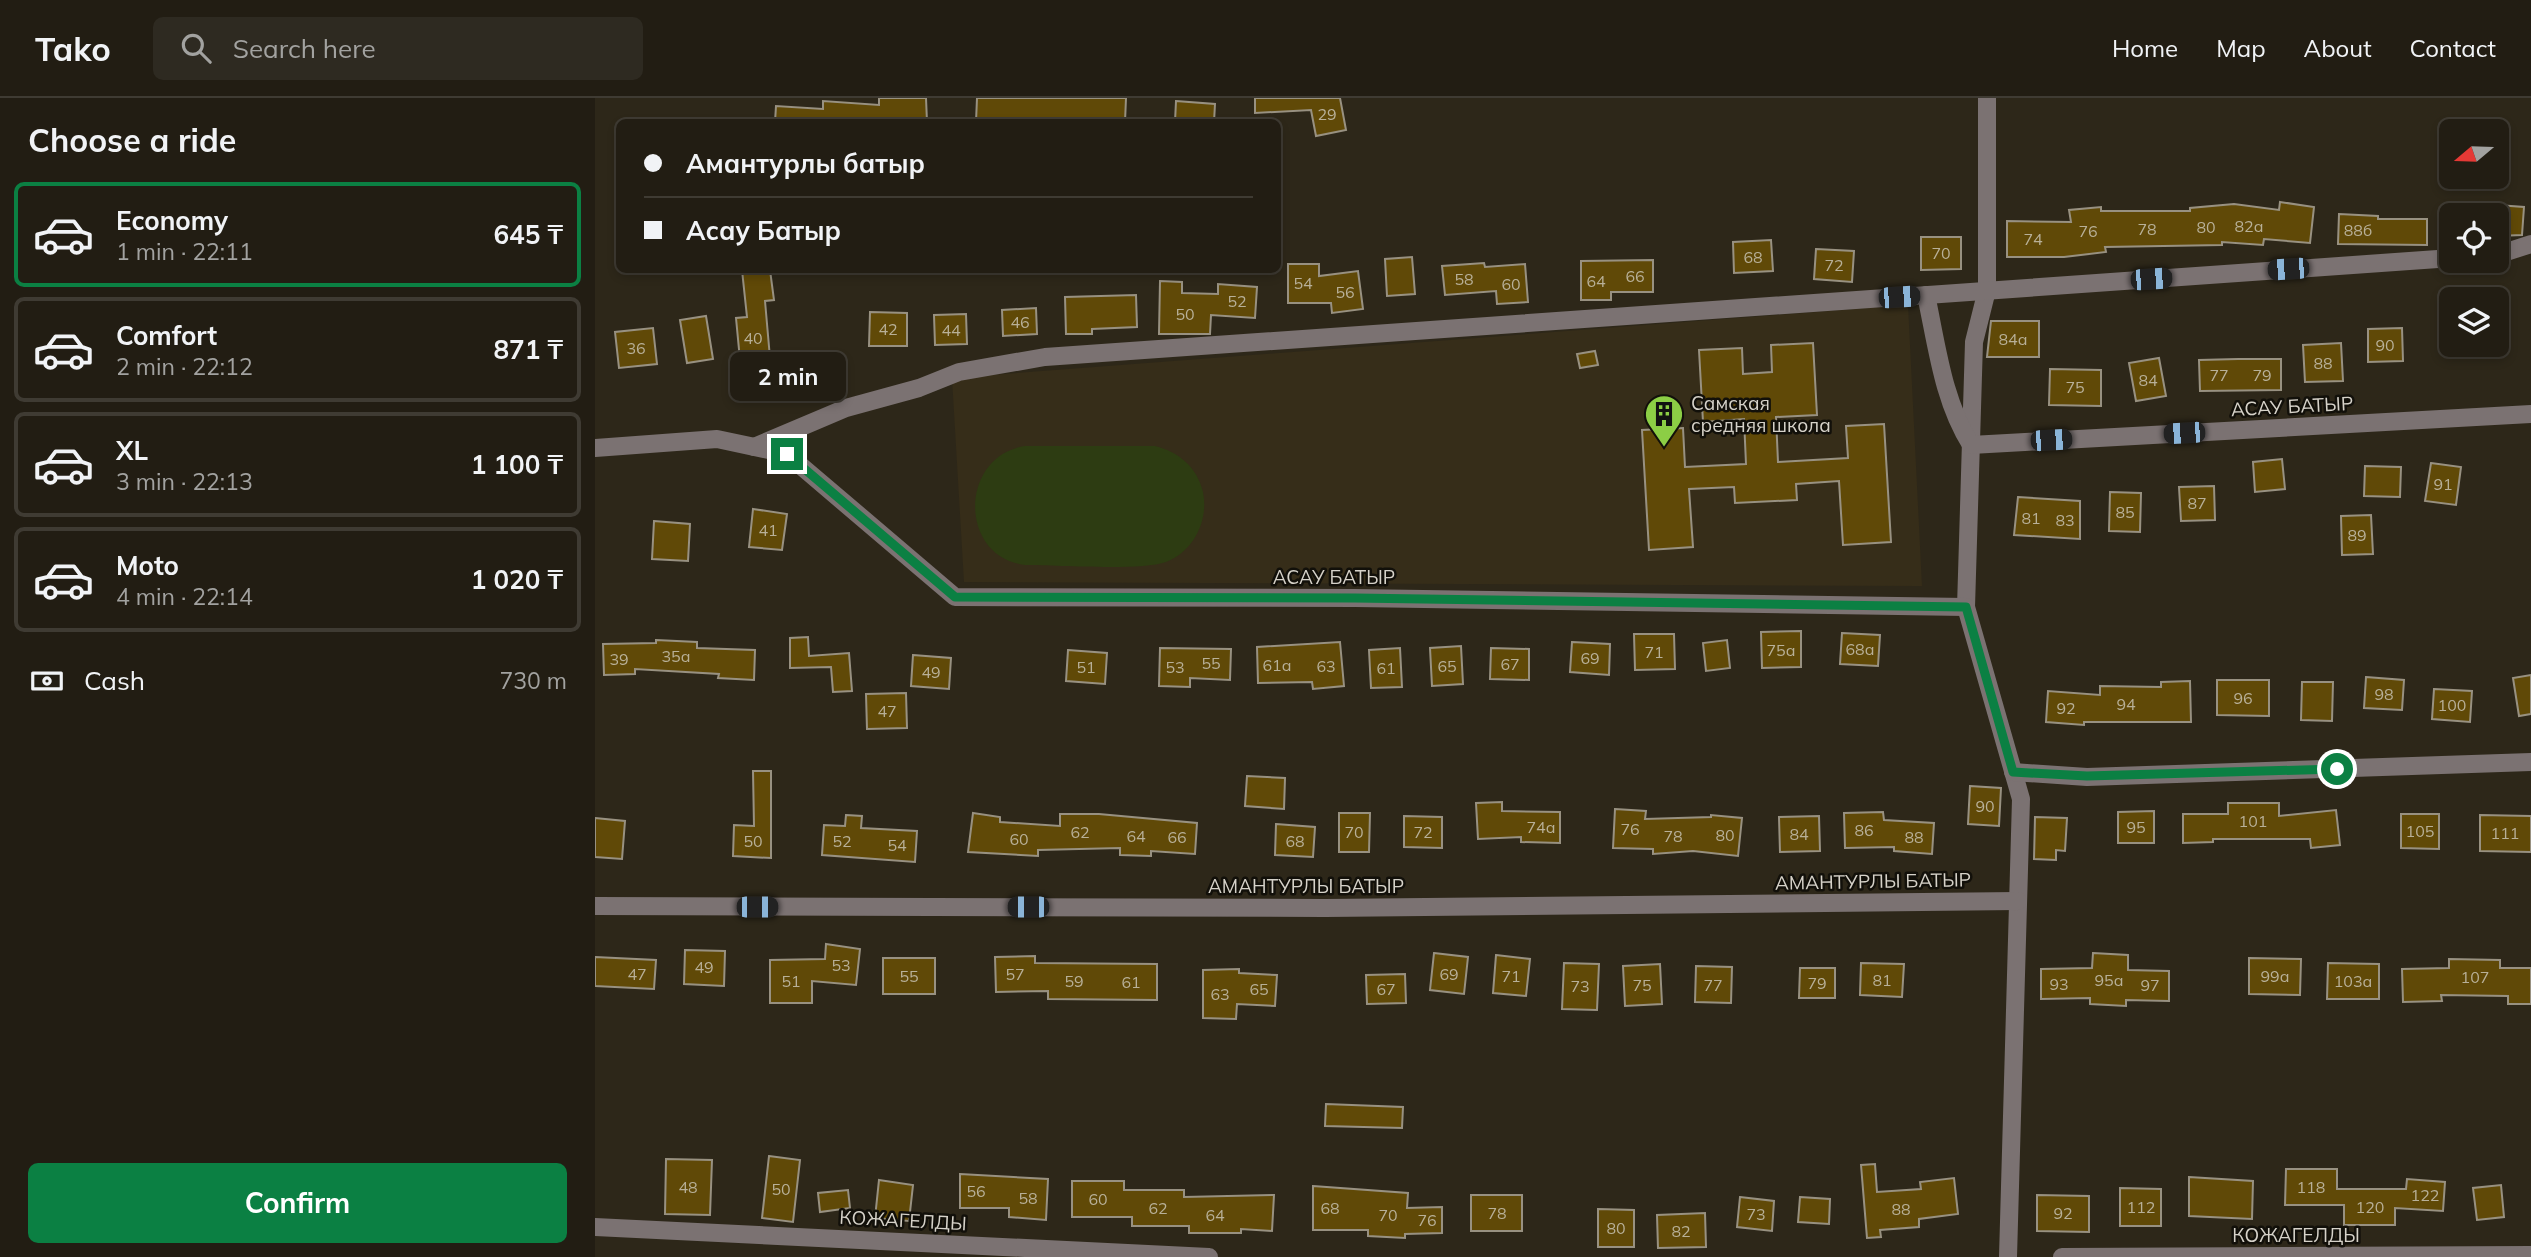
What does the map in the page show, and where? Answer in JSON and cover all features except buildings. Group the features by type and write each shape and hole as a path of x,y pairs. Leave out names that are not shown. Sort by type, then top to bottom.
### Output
{"street":[{"path":"1986,98 1987,290 1974,342 1966,607 2021,799 2008,1257"},
{"path":"2509,251 2531,244"},
{"path":"754,447 846,408 919,388 959,372 1045,357 2439,259"},
{"path":"1926,295 1948,395 1960,428 1971,445"},
{"name":"АСАУ БАТЫР","path":"1971,445 2531,414"},
{"name":"АСАУ БАТЫР","path":"595,448 717,439 787,454 955,597 1355,598 1966,607"},
{"path":"2013,772 2087,776 2531,762"},
{"name":"АМАНТУРЛЫ БАТЫР","path":"595,906 1325,908 2018,901"},
{"name":"КОЖАГЕЛДЫ","path":"595,1227 1209,1257"},
{"name":"КОЖАГЕЛДЫ","path":"2062,1257 2531,1255"}],"shaded area":[{"path":"1908,305 1922,586 964,582 952,378"}],"green space":[{"path":"1025,446 1155,446 1172,452 1192,468 1203,492 1204,514 1197,534 1176,557 1154,565 1025,565 1003,558 987,544 978,526 975,506 978,486 988,468 1003,454"}],"place":[{"name":"Самская средняя школа","path":"1664,448"}],"route":[{"path":"787,454 955,597 1355,598 1966,607 1966,615 2013,772 2087,776 2337,769"}]}
